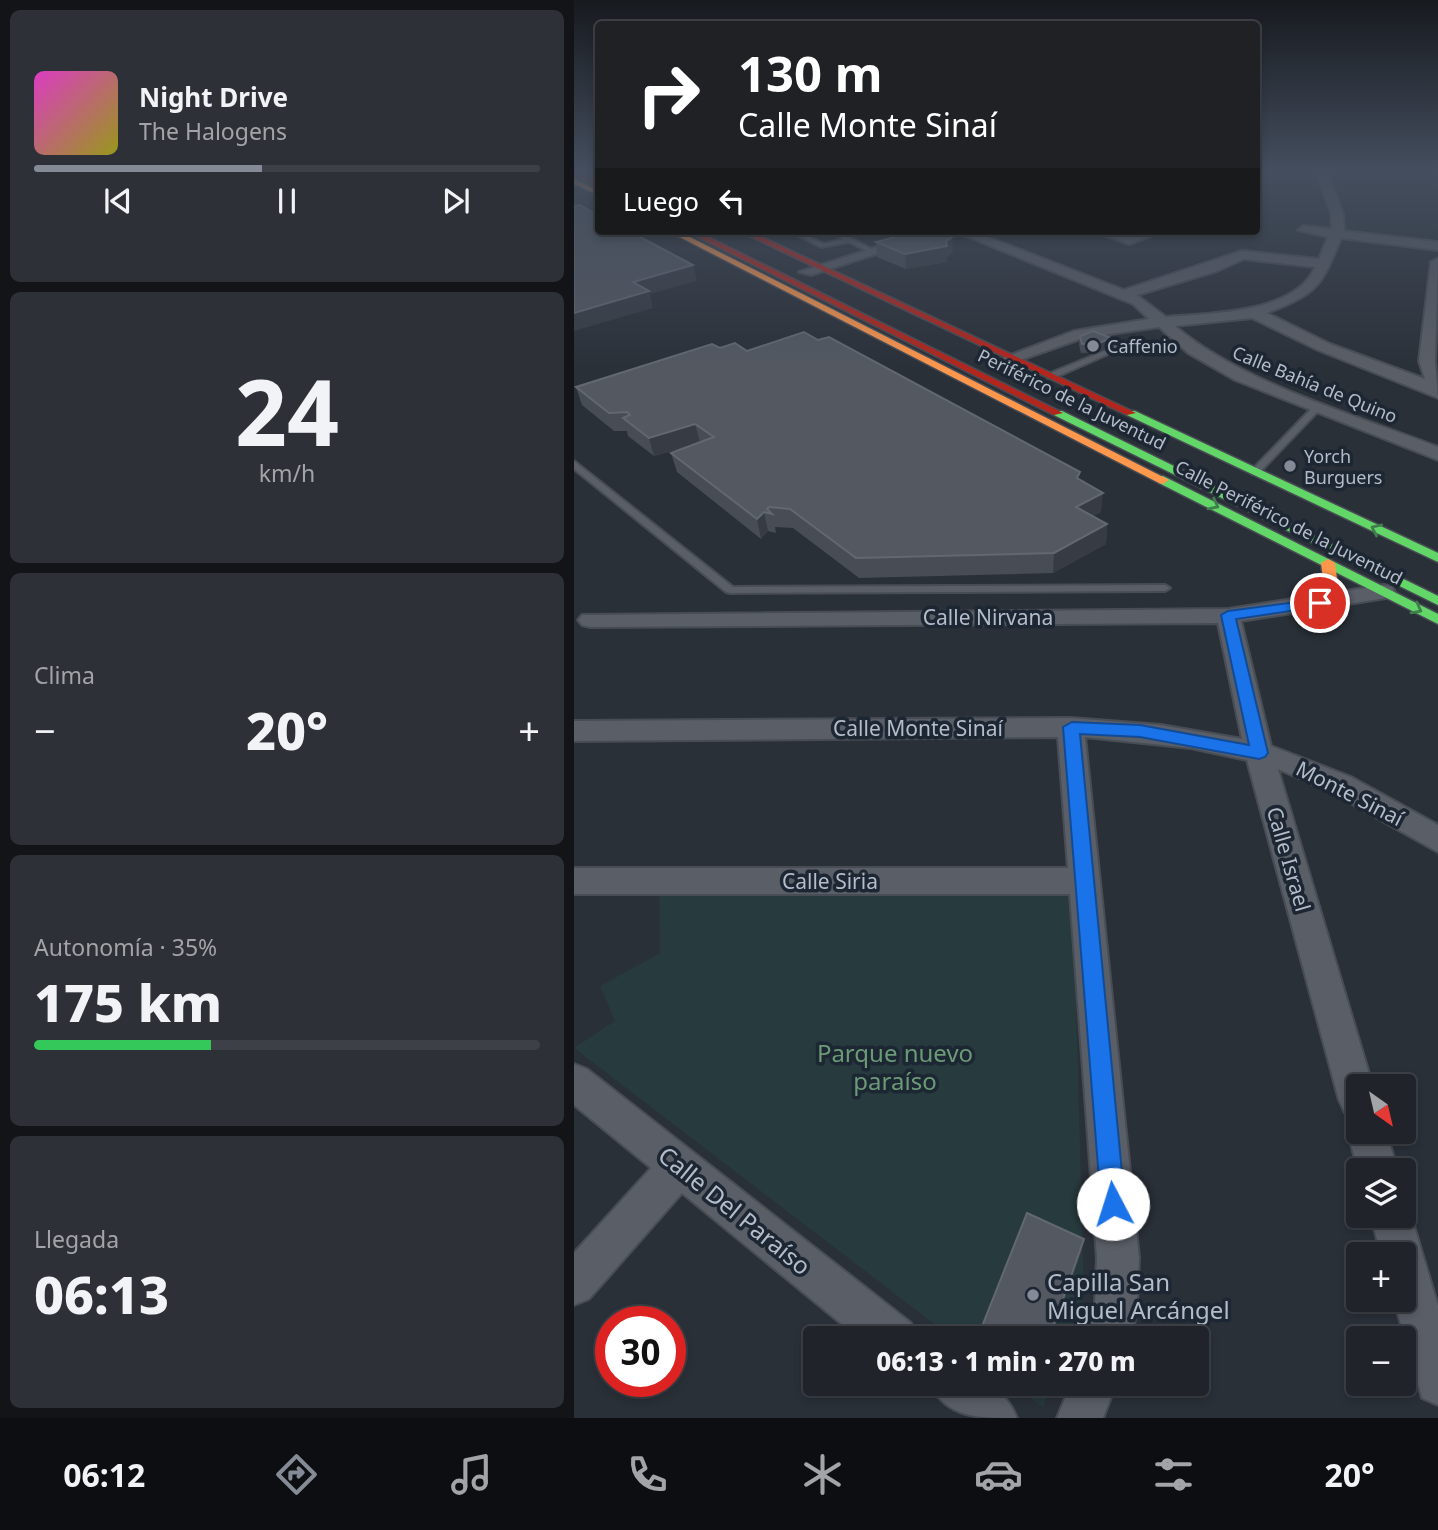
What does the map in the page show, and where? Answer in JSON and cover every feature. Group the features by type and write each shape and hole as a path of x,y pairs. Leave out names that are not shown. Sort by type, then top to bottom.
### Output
{"main road":[{"name":"Calle Periférico de la Juventud","path":"686,238 1438,620"},
{"name":"Periférico de la Juventud","path":"705,238 1438,601"},
{"name":"Periférico de la Juventud","path":"736,238 814,270 995,364 1438,573"},
{"name":"Calle Periférico de la Juventud","path":"763,238 782,245 814,270 1430,549 1438,558"},
{"path":"1407,558 1430,549"},
{"path":"1320,603 1331,587 1328,564"}],"street":[{"path":"814,270 918,238"},
{"name":"Calle Bahía de Quino","path":"977,238 1123,295 1165,321 1179,338 1213,363 1317,408 1438,454"},
{"path":"995,364 1090,332 1165,321 1254,313 1279,304 1309,288 1324,264 1335,238"},
{"path":"1372,238 1438,246"},
{"path":"980,254 1000,248"},
{"path":"1123,295 1212,268 1237,256 1266,256 1324,264"},
{"path":"1436,391 1427,361 1438,262"},
{"path":"1072,290 1093,283"},
{"path":"1254,313 1324,347 1436,391"},
{"name":"Calle Nirvana","path":"590,620 1228,615 1384,592"},
{"name":"Calle Israel","path":"1228,615 1259,753 1351,1074"},
{"path":"1072,727 1118,1258 1112,1326"},
{"name":"Calle Monte Sinaí","path":"574,731 1072,727 1140,731 1259,753"},
{"name":"Monte Sinaí","path":"1259,753 1307,769 1345,786 1438,840"},
{"name":"Calle Siria","path":"574,881 1087,881"},
{"name":"Calle Del Paraíso","path":"574,1082 879,1326"},
{"path":"574,1284 680,1166"},
{"path":"1416,1304 1438,1382"},
{"path":"967,1396 994,1418"},
{"path":"1080,1418 1089,1396"}],"lane":[{"path":"846,238 874,252"},
{"path":"796,241 806,239 827,246 849,240"},
{"path":"1051,376 1120,347 1090,332"},
{"path":"1255,472 1317,408"},
{"path":"574,464 730,590 1165,588"}],"green space":[{"name":"Parque nuevo paraíso","path":"659,884 1073,885 1084,1298 1074,1326 937,1326 574,1048 615,1021 600,986 660,953"},
{"path":"1029,1396 1047,1396 1043,1407"}],"building":[{"path":"574,238 643,238 693,265 633,282 649,291 574,313"},
{"path":"891,238 950,238 946,241 947,246 905,254 876,242"},
{"path":"1093,331 1111,338 1099,343 1082,344 1080,336"},
{"path":"804,332 818,340 829,337 1080,472 1077,478 1103,493 1076,507 1107,524 1054,553 856,558 790,509 769,507 767,509 772,514 764,512 757,519 671,453 714,437 695,424 649,438 623,418 630,415 627,412 609,413 576,387 712,344 720,348 735,343 747,351"},
{"name":"Capilla San Miguel Arcángel","path":"1027,1213 1084,1239 1054,1326 982,1326"}],"traffic: fast":[{"path":"1058,413 1438,601"},
{"path":"1131,413 1438,558"},
{"path":"1163,480 1438,620"}],"traffic: slow":[{"path":"686,238 1163,480"},
{"path":"1320,603 1331,587 1328,563"}],"traffic: jam":[{"path":"705,238 1058,413"},
{"path":"758,238 1131,413"}],"place":[{"name":"Caffenio","path":"1093,346"},
{"name":"Yorch Burguers","path":"1290,466"},
{"name":"Capilla San Miguel Arcángel","path":"1033,1295"}],"route":[{"path":"1113,1204 1072,727 1140,731 1259,753 1228,615 1320,603"}]}
